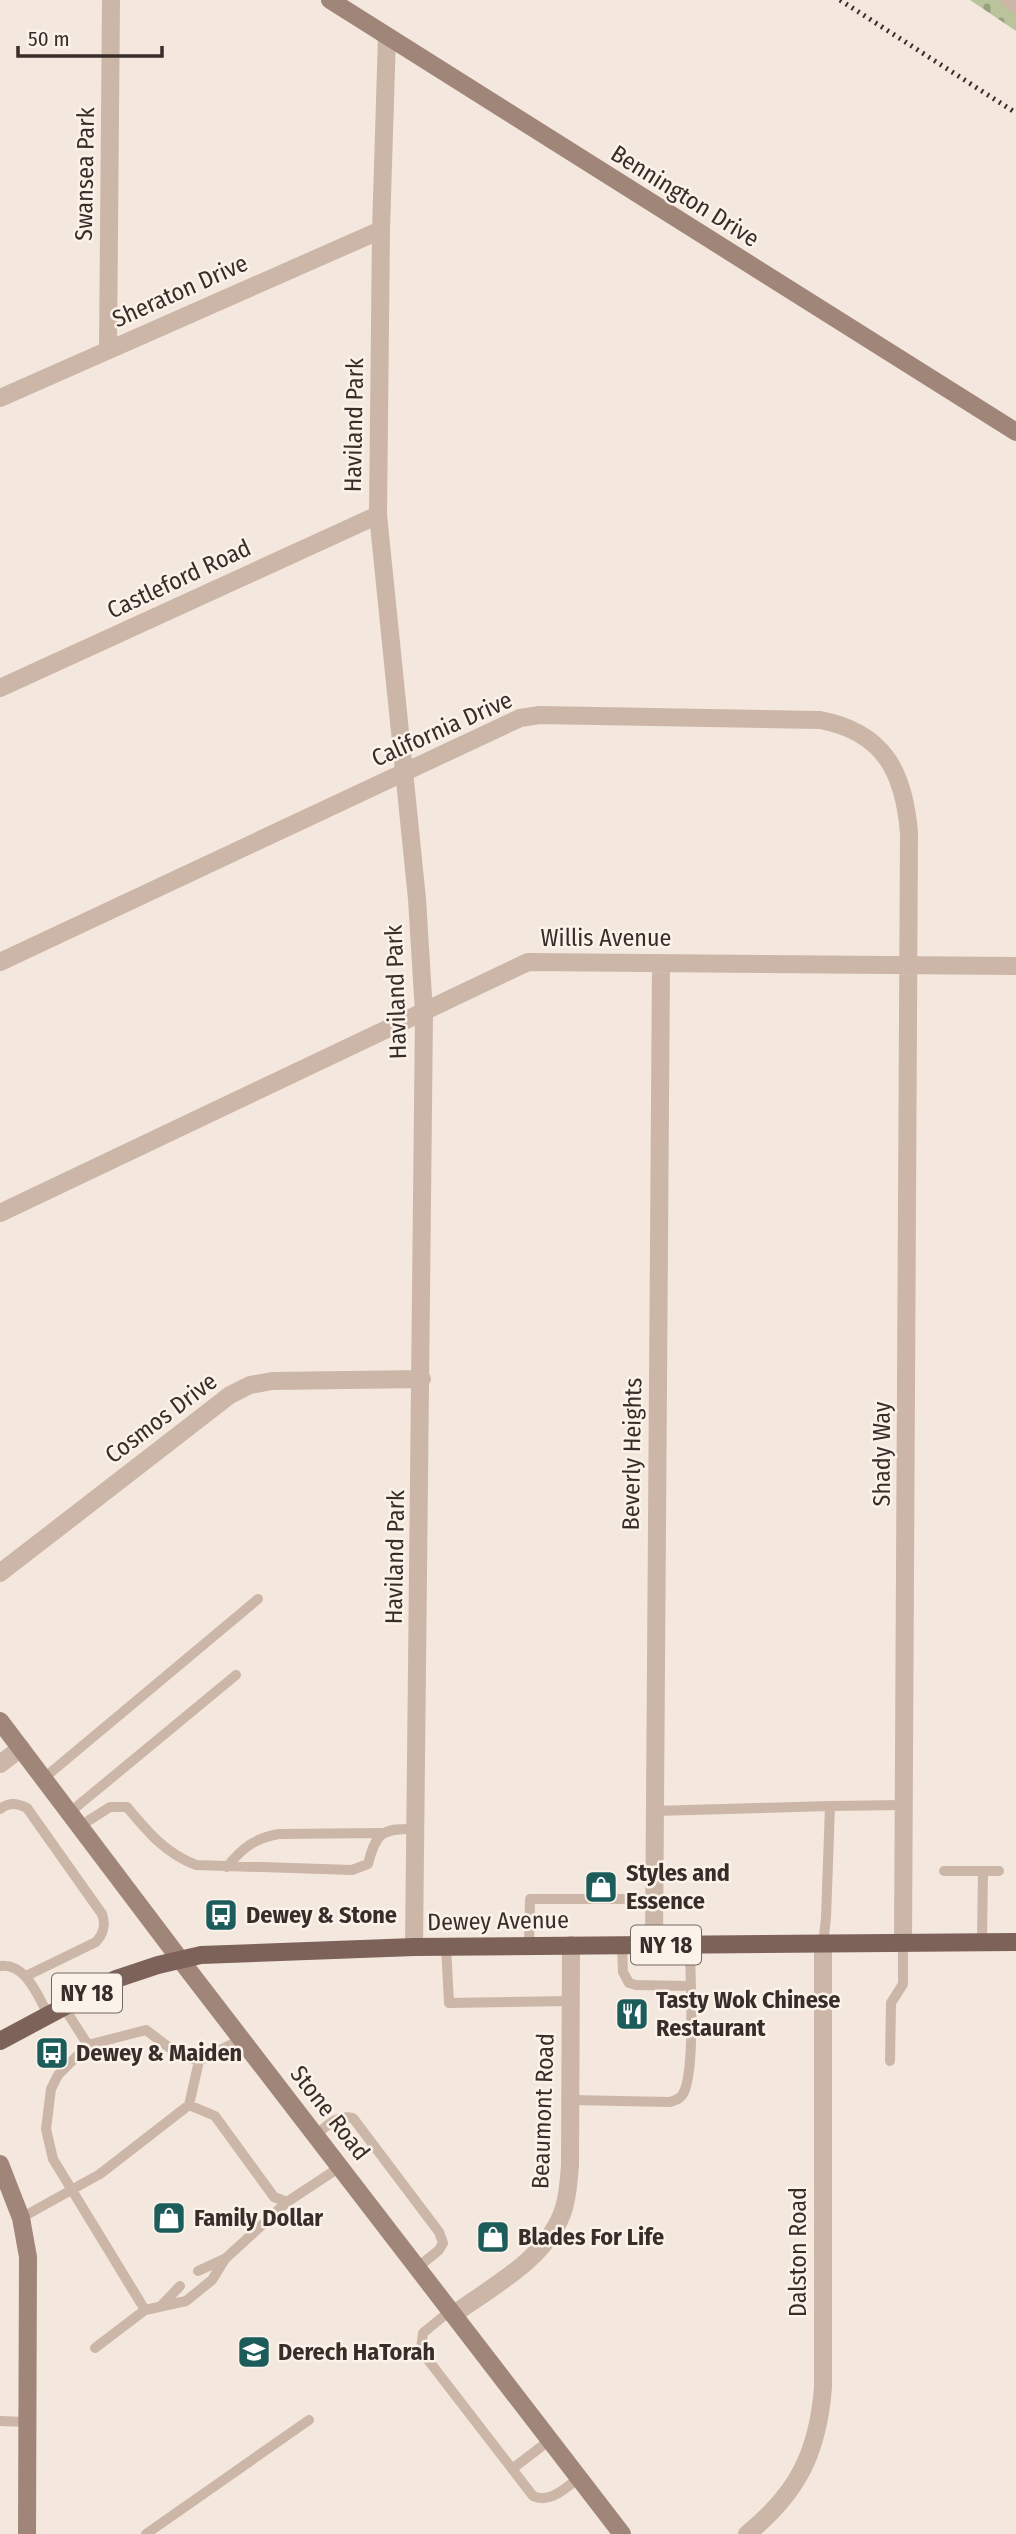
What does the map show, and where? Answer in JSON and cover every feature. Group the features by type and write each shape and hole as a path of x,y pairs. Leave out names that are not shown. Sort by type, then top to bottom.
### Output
{"main road":[{"name":"Dewey Avenue","path":"0,2041 116,1979 179,1958 224,1953 446,1946 1016,1942"}],"street":[{"name":"Swansea Park","path":"108,349 111,0"},
{"name":"Bennington Drive","path":"330,0 1016,432"},
{"name":"Haviland Park","path":"387,36 381,230 378,515 417,899 424,1013 414,1947"},
{"name":"Sheraton Drive","path":"0,398 381,230"},
{"name":"Castleford Road","path":"0,688 378,515"},
{"name":"California Drive","path":"0,962 404,771 520,718 540,715 806,720 842,724 862,734 886,756 900,780 907,804 910,965"},
{"name":"Willis Avenue","path":"0,1213 528,962 1016,965"},
{"name":"Beverly Heights","path":"654,1945 661,963"},
{"name":"Shady Way","path":"904,1942 910,965"},
{"name":"Cosmos Drive","path":"0,1573 230,1395 250,1385 272,1381 422,1379"},
{"name":"Stone Road","path":"0,1721 622,2534"},
{"path":"0,1764 21,1748"},
{"name":"Beaumont Road","path":"453,2312 521,2265 539,2249 554,2230 563,2210 568,2188 570,1945"},
{"name":"Dalston Road","path":"747,2534 776,2509 792,2489 806,2465 816,2438 821,2413 823,1945"},
{"path":"0,2164 21,2218 29,2270 27,2534"}],"lane":[{"path":"1006,0 1016,9"},
{"path":"44,1778 258,1598"},
{"path":"74,1819 236,1675"},
{"path":"0,1809 5,1805 15,1804 27,1808 102,1913 104,1920 102,1935 96,1942 26,1976"},
{"path":"654,1811 904,1805"},
{"path":"823,1945 830,1806"},
{"path":"74,1819 110,1807 127,1807 155,1840 178,1858 196,1865 227,1867 352,1870 368,1864 373,1844 382,1833"},
{"path":"227,1867 248,1844 263,1837 279,1834 382,1833 396,1828 416,1829"},
{"path":"944,1871 999,1871"},
{"path":"982,1942 983,1871"},
{"path":"529,1945 530,1899 655,1899"},
{"path":"890,2061 891,2003 903,1984 904,1942"},
{"path":"622,1945 623,1972 629,1983 690,1986"},
{"path":"570,2100 670,2102 678,2100 683,2094 688,2074 690,1945"},
{"path":"446,1946 449,2003 570,2001"},
{"path":"0,1966 15,1968 26,1976 89,2045"},
{"path":"145,2310 53,2159 46,2129 51,2090 58,2075 89,2045 146,2031 179,2055 199,2061 242,2039"},
{"path":"21,2218 100,2175 188,2105 199,2061"},
{"path":"188,2105 215,2116 274,2197 287,2202"},
{"path":"316,2135 338,2118 353,2118 439,2232 443,2242 439,2249 418,2267"},
{"path":"96,2348 145,2310 186,2301 212,2280 225,2259 287,2202 340,2166"},
{"path":"198,2272 225,2259"},
{"path":"161,2307 180,2286"},
{"path":"453,2312 423,2333 421,2348 512,2469 533,2496 540,2499 551,2497 579,2478"},
{"path":"146,2534 309,2420"},
{"path":"0,2421 27,2422"},
{"path":"512,2469 550,2440"}],"green space":[{"path":"970,0 1016,0 1016,31"}],"railway":[{"path":"840,0 1016,113"}],"place":[{"name":"Styles and Essence","path":"601,1887"},
{"name":"Dewey & Stone","path":"221,1915"},
{"name":"Tasty Wok Chinese Restaurant","path":"632,2014"},
{"name":"Dewey & Maiden","path":"52,2053"},
{"name":"Family Dollar","path":"169,2218"},
{"name":"Blades For Life","path":"493,2237"},
{"name":"Derech HaTorah","path":"254,2352"}]}
